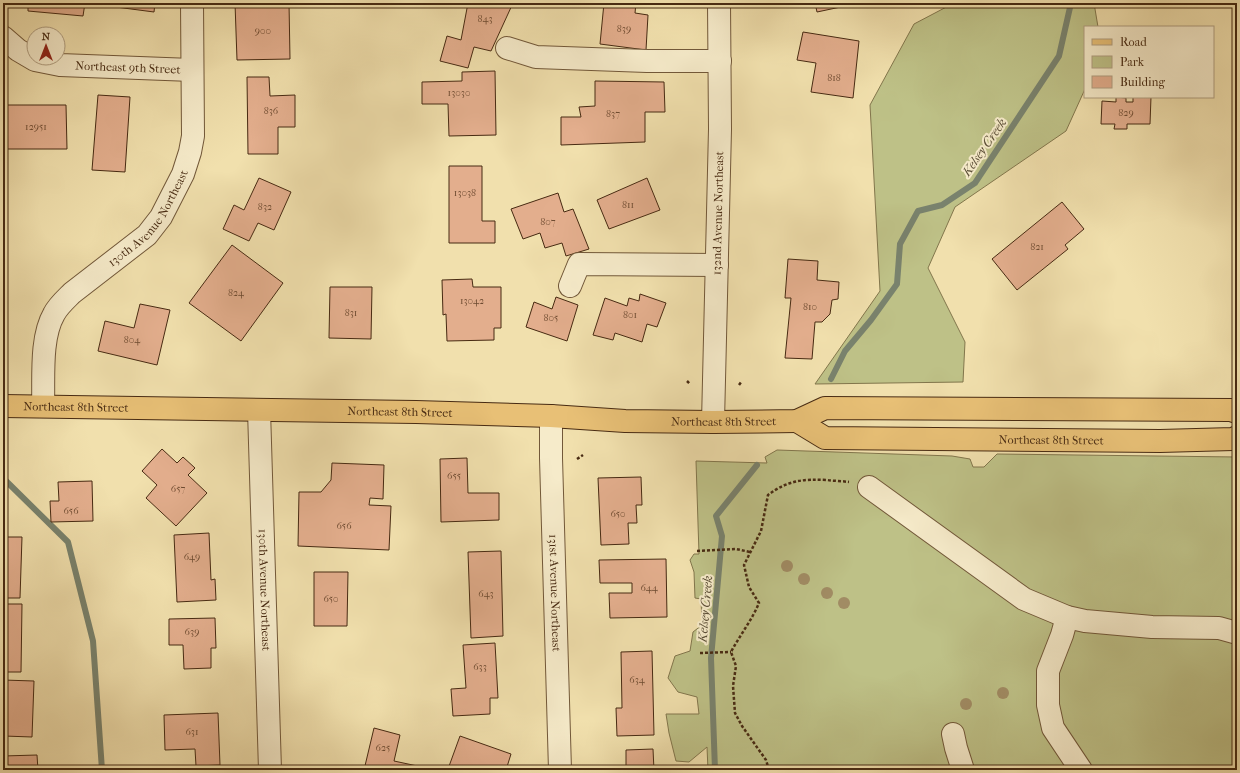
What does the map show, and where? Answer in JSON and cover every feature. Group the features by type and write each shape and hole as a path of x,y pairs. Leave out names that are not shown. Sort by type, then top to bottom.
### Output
{"main road":[{"name":"Northeast 8th Street","path":"3,406 416,412 551,416 625,421 713,422 797,421 825,408 1231,410 1237,412"},
{"name":"Northeast 8th Street","path":"797,421 825,438 1160,441 1232,439 1237,437"}],"street":[{"name":"130th Avenue Northeast","path":"43,406 45,342 54,314 63,301 72,293 147,235 161,216 183,174 193,136 192,3"},
{"name":"132nd Avenue Northeast","path":"713,422 720,129 719,3"},
{"name":"Northeast 9th Street","path":"10,43 35,60 60,65 192,70"},
{"path":"507,48 536,57 646,61 720,61"},
{"path":"570,286 579,264 717,265"},
{"name":"130th Avenue Northeast","path":"259,410 270,770"},
{"name":"131st Avenue Northeast","path":"551,416 560,770"},
{"path":"869,487 1024,599 1067,617 1085,621 1152,627 1219,628 1237,633"},
{"path":"1067,617 1062,635 1048,671 1048,705 1053,728 1080,770"},
{"path":"953,734 963,770"}],"path":[{"path":"687,381 690,384"},
{"path":"739,385 742,382"},
{"path":"577,459 583,455"},
{"path":"769,770 766,760 742,726 735,713 733,686 736,666 731,652 759,603 749,587 744,565 757,542 761,531 768,495 790,482 808,479 846,481 869,487"},
{"path":"697,551 736,549 750,552"},
{"path":"700,653 731,652"}],"green space":[{"path":"954,3 1094,3 1098,26 1084,26 1084,91 1066,131 955,207 928,268 965,342 963,382 815,384 880,291 870,105 914,24"},
{"path":"777,450 952,456 970,459 973,467 984,467 997,454 1237,457 1237,770 708,770 707,747 689,762 676,761 666,714 699,714 697,697 678,692 668,678 675,656 690,651 693,632 702,625 701,599 695,598 694,572 690,560 694,554 699,554 696,461 767,463 765,457"}],"building":[{"path":"28,3 85,3 83,16 28,11"},
{"path":"93,3 155,3 154,12"},
{"path":"235,3 289,3 290,59 237,60"},
{"path":"468,3 513,3 491,51 474,47 468,68 440,61 447,36 461,40"},
{"path":"604,3 636,3 635,13 648,15 646,50 600,44"},
{"path":"815,3 849,3 850,5 817,12"},
{"path":"803,32 859,41 853,98 811,92 816,63 797,60"},
{"path":"495,71 496,135 449,136 448,104 422,104 422,82 462,81 462,72"},
{"path":"247,77 269,77 270,96 295,95 295,127 278,127 278,154 248,154"},
{"path":"595,81 664,82 665,112 645,112 645,142 561,145 561,117 581,117 579,107 595,106"},
{"path":"98,95 130,97 125,172 92,170"},
{"path":"1116,98 1126,98 1126,102 1133,102 1133,98 1151,98 1150,124 1127,124 1127,129 1114,129 1115,124 1101,124 1102,101 1116,102"},
{"path":"6,105 66,105 67,149 6,149"},
{"path":"449,166 482,166 482,221 495,221 495,243 449,243"},
{"path":"259,178 291,192 274,230 258,223 249,241 223,229 234,205 244,210"},
{"path":"647,178 660,210 609,229 597,200"},
{"path":"558,193 564,212 573,209 589,249 566,256 562,243 545,248 540,233 523,239 511,209"},
{"path":"1062,202 1084,229 1065,245 1068,249 1017,290 992,259"},
{"path":"232,245 283,283 241,341 189,303"},
{"path":"788,259 818,261 817,280 839,282 838,299 832,300 830,314 822,322 815,322 812,359 785,358 791,298 785,298"},
{"path":"472,279 473,287 501,287 501,328 494,328 494,340 447,341 446,314 443,315 442,280"},
{"path":"330,287 372,287 371,339 329,338"},
{"path":"640,294 666,303 657,327 647,324 642,342 615,333 613,340 593,335 605,298 627,306 629,298 639,301"},
{"path":"556,297 578,305 567,341 526,327 534,302 552,309"},
{"path":"140,304 170,310 157,365 98,351 105,321 134,328"},
{"path":"162,449 177,463 183,457 195,468 188,475 207,493 176,526 146,498 157,485 142,471"},
{"path":"467,458 468,493 499,493 499,520 441,522 440,459"},
{"path":"332,463 384,465 383,499 370,498 369,505 391,506 389,550 298,546 299,492 321,492 331,480"},
{"path":"641,477 642,505 636,505 637,523 628,523 629,544 601,545 598,478"},
{"path":"92,481 93,521 51,522 50,501 59,501 58,482"},
{"path":"209,533 211,580 215,579 216,600 177,602 174,535"},
{"path":"3,537 22,537 20,598 3,598"},
{"path":"501,551 503,636 471,638 468,552"},
{"path":"666,559 667,617 610,618 609,593 632,593 632,583 600,583 599,560"},
{"path":"314,572 348,572 347,626 314,626"},
{"path":"3,604 22,604 21,672 3,672"},
{"path":"215,618 216,648 211,648 211,668 184,669 183,645 169,645 169,619"},
{"path":"495,643 498,698 490,698 490,714 453,716 451,689 466,688 463,645"},
{"path":"652,651 654,735 617,736 616,708 622,708 621,652"},
{"path":"3,680 34,681 32,737 4,736 4,749"},
{"path":"218,713 220,765 196,766 195,749 165,750 164,715"},
{"path":"374,728 400,735 394,761 422,767 422,770 364,770"},
{"path":"460,736 511,754 506,770 448,769"},
{"path":"653,749 654,770 626,770 626,750"},
{"path":"37,755 38,770 3,770 3,756"}],"waterway":[{"name":"Kelsey Creek","path":"831,379 845,351 871,320 897,284 900,244 918,211 942,205 975,183 1059,56 1071,3"},
{"name":"Kelsey Creek","path":"715,770 711,658 722,536 716,516 757,465"},
{"path":"3,478 68,542 93,641 102,770"}]}
